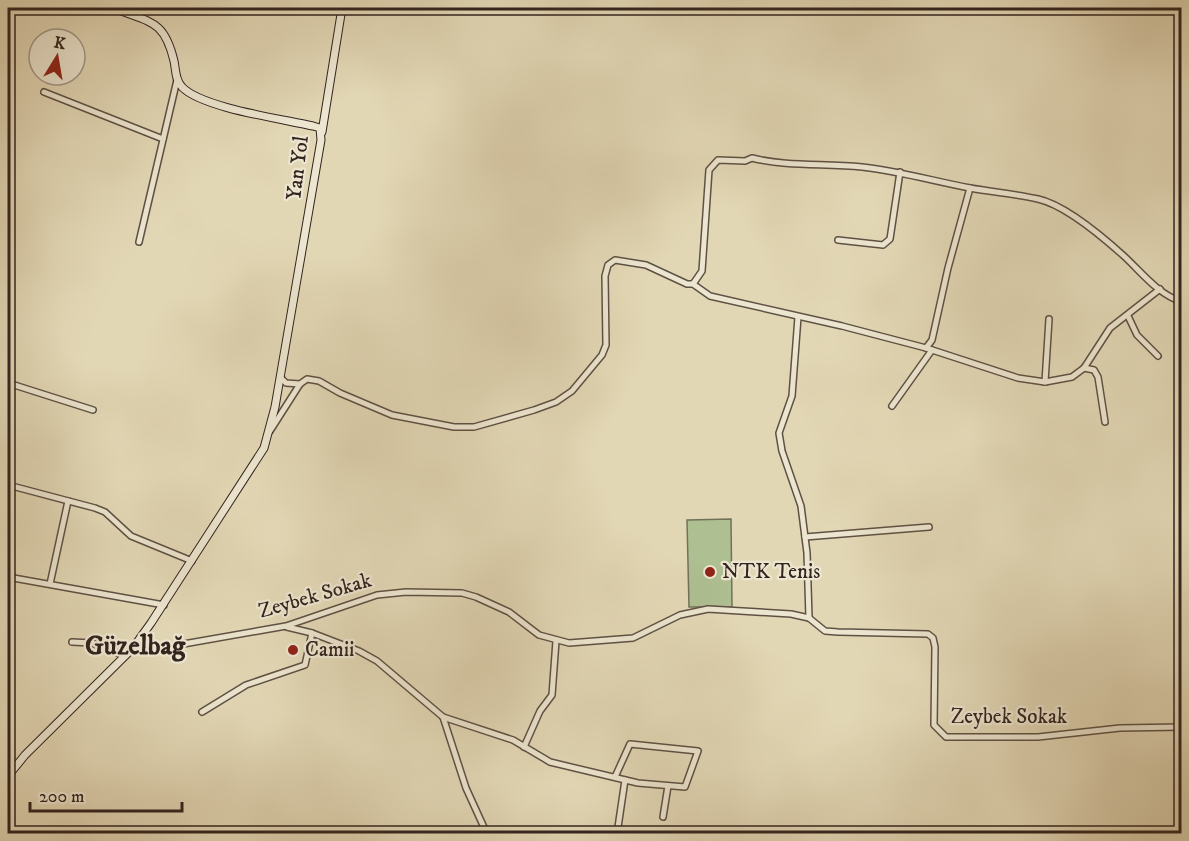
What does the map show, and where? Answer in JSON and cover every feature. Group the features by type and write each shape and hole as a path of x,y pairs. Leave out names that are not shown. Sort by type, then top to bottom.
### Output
{"street":[{"path":"114,8 154,24 167,35 177,80 139,242"},
{"path":"322,132 342,8"},
{"name":"Yan Yol","path":"8,776 25,755 123,655 133,648 164,605 264,448 270,431 322,132 313,126 221,105 188,92 177,80"},
{"path":"44,92 163,139"},
{"path":"693,284 702,271 709,170 718,160 745,161 752,158 772,163 841,165 900,172 970,188 1039,199 1052,204 1090,230 1160,289 1182,302"},
{"path":"838,240 883,245 887,243 900,172"},
{"path":"892,406 929,349 970,188"},
{"path":"270,431 300,384 307,379 319,381 340,393 412,421 454,427 474,427 497,422 556,402 572,392 591,372 606,345 605,276 608,266 615,260 646,265 687,284 693,284 710,296 929,349 1018,378 1045,382 1072,377 1084,368 1110,328 1160,289"},
{"path":"1128,316 1137,335 1158,356"},
{"path":"798,317 792,396 779,433 782,451 801,506 806,537 809,618"},
{"path":"1045,382 1049,319"},
{"path":"1084,368 1094,370 1098,377 1105,422"},
{"path":"280,378 286,383 300,384"},
{"path":"8,383 93,410"},
{"path":"8,485 105,512 132,536 192,561"},
{"path":"50,584 68,501"},
{"path":"806,537 929,527"},
{"path":"8,577 164,605"},
{"name":"Zeybek Sokak","path":"133,648 155,649 286,626 377,595 462,593 509,612 539,635 569,643 633,638 680,615 698,610 791,614 809,618 825,631 928,634 933,638 935,646 934,725 946,737 1038,737 1120,728 1180,727"},
{"path":"286,626 312,633 359,651 377,661 443,717 513,740 550,762 625,780 685,787 698,751 630,744 615,777"},
{"path":"202,712 246,685 305,665 312,633"},
{"path":"524,747 540,711 552,695 556,641"},
{"path":"72,642 92,643 123,655"},
{"path":"443,717 466,788 487,834"},
{"path":"1178,834 1180,727"},
{"path":"617,834 625,780"},
{"path":"663,817 668,786"}],"green space":[{"name":"NTK Tenis","path":"731,519 732,607 689,607 687,520"}],"place":[{"name":"NTK Tenis","path":"710,572"},
{"name":"Camii","path":"293,650"}],"district":[{"name":"Güzelbağ","path":"135,646"}]}
